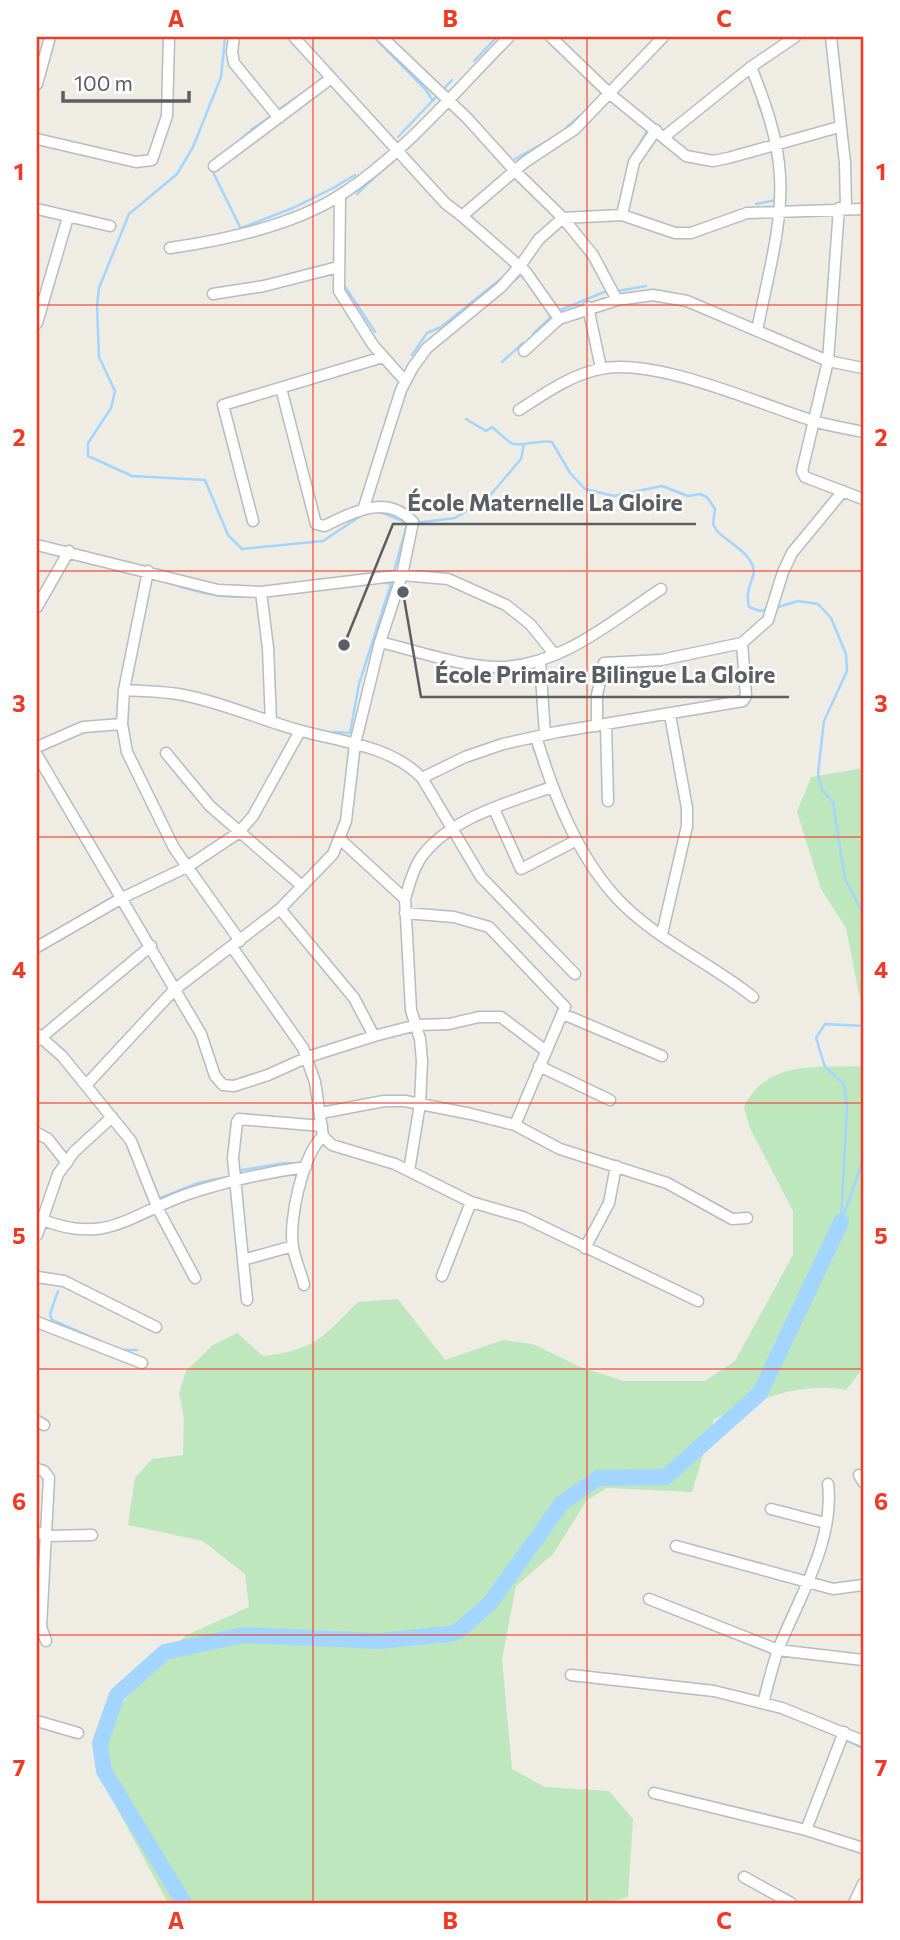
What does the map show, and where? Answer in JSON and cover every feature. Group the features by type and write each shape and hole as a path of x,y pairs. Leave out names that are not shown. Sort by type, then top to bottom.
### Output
{"street":[{"path":"37,84 50,37"},
{"path":"37,139 135,162 152,160 167,116 169,37"},
{"path":"234,37 234,63 279,118"},
{"path":"294,37 445,203 520,266 538,286 559,319"},
{"path":"170,248 247,233 340,196 396,150 509,37"},
{"path":"551,37 610,94 686,156 713,161 839,127"},
{"path":"462,216 514,171 575,129 663,37"},
{"path":"622,215 634,162 660,134 795,37"},
{"path":"831,37 843,208 828,360 802,475 863,499"},
{"path":"387,38 448,98 514,171 563,218 593,255 617,300"},
{"path":"751,67 767,107 776,143 780,176 779,209 757,331"},
{"path":"214,166 330,79"},
{"path":"340,196 338,281 344,302 383,357 405,381"},
{"path":"37,209 110,226"},
{"path":"364,507 405,381 427,348 520,266 539,239 563,218 590,214 622,215 675,233 691,233 747,213 779,209 863,209"},
{"path":"37,323 68,217"},
{"path":"213,294 264,286 338,267"},
{"path":"524,351 559,319 588,307 653,295 687,300 828,360 863,368"},
{"path":"588,307 601,368"},
{"path":"253,521 223,405 383,357"},
{"path":"519,411 557,386 601,368 632,366 693,382 815,422 863,432"},
{"path":"87,1084 174,990 280,909 333,854 341,839 355,744 380,642 402,575 413,522 386,507 364,507 324,526 316,524 281,388"},
{"path":"608,800 597,695 604,663 661,660 742,643 769,618 792,554 843,491"},
{"path":"37,545 218,590 261,592 402,575 448,579 506,605 530,624 555,655"},
{"path":"37,607 69,551"},
{"path":"148,571 124,690 122,724 127,752 174,848 308,1057 321,1113 322,1131 299,1185 293,1246 304,1284"},
{"path":"380,642 479,665 500,667 540,662 661,589"},
{"path":"261,592 268,648 271,722"},
{"path":"422,778 465,757 540,736 670,715 746,699 742,643"},
{"path":"540,662 540,736 552,787 576,840 614,895 662,934 721,971 753,997"},
{"path":"124,690 178,694 391,755 412,768 422,778 489,887 575,974"},
{"path":"662,934 687,826 687,808 670,715"},
{"path":"37,747 83,727 122,724"},
{"path":"37,947 122,898 187,867 238,833 253,816 300,731"},
{"path":"166,753 195,791 238,833 302,886"},
{"path":"37,755 76,826 99,857 201,1034 215,1076 223,1084 234,1086 268,1075 308,1057 417,1025 500,1017 546,1051"},
{"path":"409,1171 420,1104 422,1061 417,1025 411,1010 404,899 413,872 421,857 453,830 494,809 552,787"},
{"path":"494,809 521,869 576,840"},
{"path":"341,839 404,899"},
{"path":"280,909 354,998 374,1036"},
{"path":"405,913 454,917 489,927 564,1005 563,1014 515,1125"},
{"path":"151,946 38,1038 62,1056 131,1141 158,1209 195,1278"},
{"path":"563,1014 662,1056"},
{"path":"539,1066 610,1100"},
{"path":"321,1113 377,1101 420,1104 515,1125 560,1149 667,1183 732,1219 747,1218"},
{"path":"37,1235 52,1190 67,1163 112,1117"},
{"path":"247,1300 233,1158 239,1119 322,1131 332,1145 395,1164 471,1202 523,1217 698,1301"},
{"path":"37,1133 48,1139 67,1163"},
{"path":"585,1248 608,1203 616,1166"},
{"path":"43,1220 78,1230 109,1229 188,1194 235,1177 306,1167"},
{"path":"442,1276 471,1202"},
{"path":"243,1260 293,1246"},
{"path":"37,1277 64,1281 156,1327"},
{"path":"37,1322 142,1363"},
{"path":"37,1469 44,1471 49,1478 42,1534 41,1627 46,1641"},
{"path":"763,1703 778,1650 810,1583 830,1504 828,1484"},
{"path":"771,1509 825,1523"},
{"path":"42,1534 92,1535"},
{"path":"676,1546 833,1589 863,1585"},
{"path":"649,1600 778,1650 863,1660"},
{"path":"571,1675 695,1688 763,1703 863,1741"},
{"path":"37,1721 78,1733"},
{"path":"806,1830 844,1732"},
{"path":"654,1793 806,1830 863,1848"},
{"path":"744,1877 791,1903"},
{"path":"855,1903 863,1884"}],"green space":[{"path":"863,768 863,1014 846,928 821,889 797,812 811,777"},
{"path":"863,1066 863,1368 846,1390 795,1390 714,1419 692,1492 607,1488 587,1500 553,1554 516,1586 502,1659 512,1769 545,1787 609,1791 633,1819 628,1897 608,1903 168,1903 99,1775 106,1723 145,1676 185,1636 249,1607 245,1574 203,1541 128,1525 135,1478 152,1459 183,1455 184,1418 179,1393 186,1371 213,1345 237,1333 263,1356 281,1353 306,1346 316,1340 358,1302 398,1299 445,1360 503,1340 533,1344 580,1367 624,1381 705,1381 735,1361 793,1255 793,1211 750,1128 744,1107 754,1092 780,1073 812,1067"}],"waterway":[{"path":"225,37 221,77 193,147 177,174 129,214 99,288 99,357 115,391 111,408 88,443 88,456 132,476 205,480 228,535 242,549 323,541 365,513"},
{"path":"374,37 426,90 433,101"},
{"path":"474,61 497,37"},
{"path":"398,137 452,80"},
{"path":"278,110 300,95"},
{"path":"758,103 765,119"},
{"path":"251,130 274,114"},
{"path":"567,127 581,115"},
{"path":"638,147 648,129"},
{"path":"236,144 249,132"},
{"path":"515,159 556,136"},
{"path":"736,151 753,147"},
{"path":"210,166 242,231"},
{"path":"357,194 385,167"},
{"path":"338,185 355,175"},
{"path":"241,228 293,208 337,186"},
{"path":"530,193 550,212"},
{"path":"756,204 776,200"},
{"path":"40,296 56,243"},
{"path":"509,285 523,273"},
{"path":"412,355 427,333 441,327 507,274"},
{"path":"344,285 375,332"},
{"path":"618,291 646,286"},
{"path":"558,311 609,290"},
{"path":"533,334 553,315"},
{"path":"502,362 523,343"},
{"path":"466,419 486,431 492,427 515,444 552,442 570,473 585,489 614,496 662,486 688,496 700,494 707,497 715,509 713,524 717,531 747,556 754,569 748,594 749,607 760,611 768,609"},
{"path":"414,523 455,518 487,499 521,459 524,444"},
{"path":"378,511 407,523"},
{"path":"394,571 406,528"},
{"path":"37,540 47,544"},
{"path":"334,732 350,733 359,684 391,584 383,582"},
{"path":"173,584 210,594 248,596"},
{"path":"775,608 798,601 818,604 831,618 846,654 847,671 824,721 818,773 822,790 833,802 845,879 863,913"},
{"path":"533,747 541,765"},
{"path":"841,1222 847,1106 844,1084 825,1067 816,1038 825,1024 863,1026"},
{"path":"842,1220 863,1160"},
{"path":"239,1176 242,1170 285,1163 304,1164"},
{"path":"158,1199 198,1183 233,1176"},
{"path":"184,1903 104,1771 100,1743 117,1695 165,1652 243,1635 380,1641 456,1633 490,1603 562,1503 598,1478 666,1477 760,1393 841,1222"},
{"path":"58,1291 50,1314 52,1320 100,1341"},
{"path":"122,1350 137,1350"},
{"path":"846,1740 863,1748"}],"place":[{"name":"École Primaire Bilingue La Gloire","path":"403,592"},
{"name":"École Maternelle La Gloire","path":"344,645"}]}
